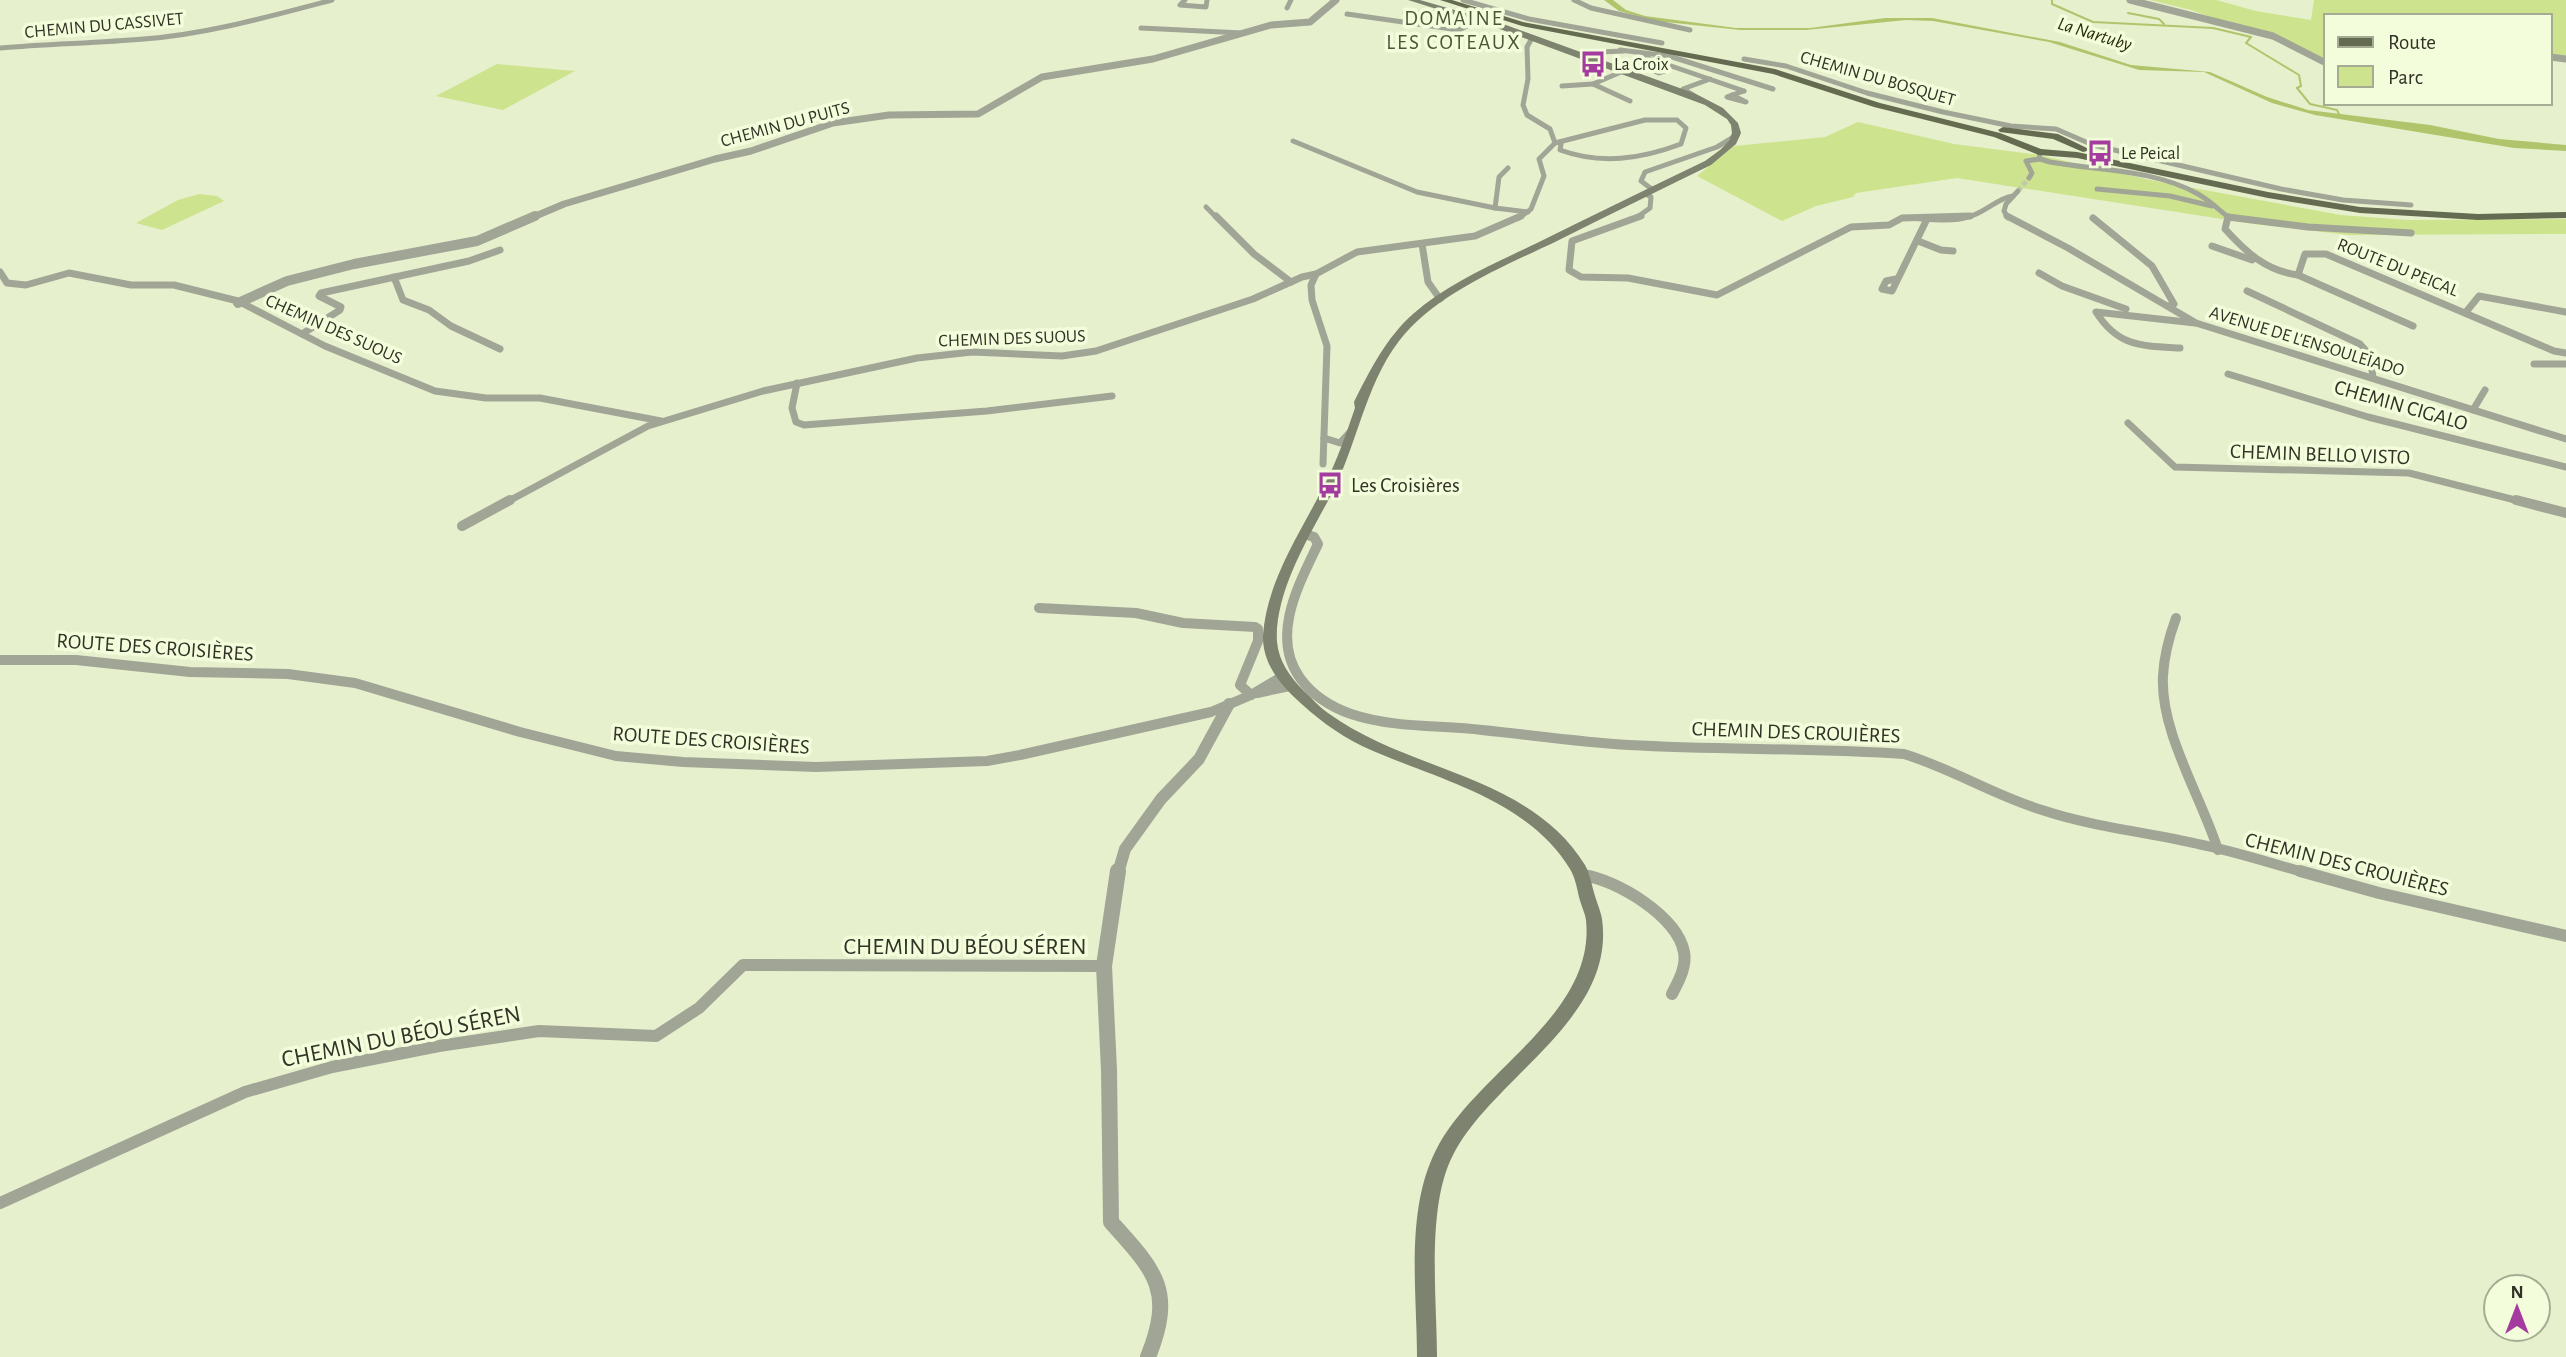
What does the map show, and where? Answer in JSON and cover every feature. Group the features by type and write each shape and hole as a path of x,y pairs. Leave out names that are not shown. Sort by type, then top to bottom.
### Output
{"main road":[{"path":"1412,0 1459,16 1487,22"},
{"path":"1444,0 1496,17 1559,31 1764,69 1877,105 1997,135 2021,143 2039,155 2067,149 2296,201 2360,210 2467,217 2566,213"},
{"path":"1454,0 1516,20 1773,68 1881,103 2033,134"},
{"path":"1442,10 1532,38 1725,113"},
{"path":"1427,1357 1428,1222 1432,1188 1443,1154 1459,1126 1557,1022 1586,979 1595,941 1592,901 1583,875 1558,841 1531,817 1484,791 1337,726 1314,710 1287,681 1271,651 1272,623 1283,586 1315,510 1324,497 1344,441 1377,367 1396,338 1417,316 1444,296 1495,267 1649,192 1726,152 1734,144 1737,135 1733,121 1706,102 1585,61 1552,46"},
{"path":"2021,143 2022,137 2046,128 2062,139 2067,149"}],"street":[{"name":"CHEMIN DU CASSIVET","path":"0,48 78,41 145,39 250,22 332,0"},
{"path":"1185,0 1180,5 1206,7 1207,0"},
{"path":"1287,8 1291,0"},
{"path":"1327,0 1335,0"},
{"name":"CHEMIN DU PUITS","path":"239,303 288,281 354,264 477,241 564,204 715,159 751,151 833,123 889,115 978,114 1042,77 1163,57 1271,25 1313,21 1335,0"},
{"path":"1464,0 1529,19 1662,43"},
{"path":"1574,0 1591,8 1690,30"},
{"path":"2120,0 2145,3"},
{"path":"2130,0 2273,36 2324,62"},
{"path":"1405,13 1442,10"},
{"path":"1347,14 1460,30 1467,26 1466,23 1425,13"},
{"path":"1141,28 1247,33"},
{"path":"1559,31 1610,42 1600,52 1620,50 1670,56 1773,89"},
{"path":"1293,141 1412,191 1528,212 1544,176 1539,159 1558,144 1653,118 1674,119 1686,125 1681,144 1640,157 1608,159 1569,155 1560,150 1558,144 1549,128 1527,115 1522,105 1528,79 1527,47 1532,38"},
{"path":"1620,50 1744,91 1731,95"},
{"name":"CHEMIN DU BOSQUET","path":"1744,59 1786,66 1885,98 1943,112 2011,126 2064,131 2093,145 2281,189 2343,200 2411,205"},
{"path":"1650,66 1660,62"},
{"path":"1562,86 1592,84 1630,72 1682,89 1706,102"},
{"path":"1682,89 1710,79"},
{"path":"1592,84 1630,101"},
{"path":"1943,112 1945,109 1996,121"},
{"path":"1737,135 1706,151 1657,166 1641,176 1651,197 1649,211 1642,216 1572,241 1569,270 1581,277 1628,278 1700,294 1717,295 1823,239 1850,228 1889,225 1902,218 1927,219 1918,241 1896,279"},
{"path":"1568,166 1569,155"},
{"path":"2029,178 2032,173 2026,161 2039,155 2062,165 2118,170 2160,179 2196,192 2228,217 2308,227 2411,233"},
{"path":"1640,157 1657,166"},
{"path":"1495,208 1499,177 1508,168"},
{"path":"2098,189 2171,196 2212,206"},
{"name":"AVENUE DE L'ENSOULEÏADO","path":"1927,219 1967,218 2016,193 2006,204 2004,211 2008,218 2068,248 2196,323 2566,439"},
{"path":"1206,207 1254,254 1291,282"},
{"name":"CHEMIN DES SUOUS","path":"462,526 564,469 662,421 797,383 916,358 972,352 1062,356 1096,351 1253,299 1316,274 1357,252 1475,236 1504,226 1528,212"},
{"path":"2228,217 2225,229 2239,246 2259,262"},
{"path":"2094,218 2157,272 2174,304 2168,306"},
{"path":"1918,241 1941,250 1953,251"},
{"path":"1422,244 1423,266 1433,295 1444,296"},
{"path":"2212,246 2282,273 2298,275 2413,326"},
{"path":"302,334 340,310 341,307 321,298 321,293 469,261 500,250"},
{"name":"ROUTE DU PEICAL","path":"2298,275 2305,254 2319,252 2554,351"},
{"name":"CHEMIN DES SUOUS","path":"0,272 7,283 12,284 26,285 69,273 131,285 174,285 239,303 302,334 435,391 486,398 540,398 662,421"},
{"path":"2039,273 2074,291 2160,321"},
{"path":"1316,274 1311,285 1312,300 1327,346 1323,464"},
{"path":"394,278 403,300 429,310 450,326 500,349"},
{"path":"2248,291 2360,344 2370,355 2373,378"},
{"path":"2466,312 2479,296 2566,312"},
{"path":"2180,348 2121,342 2107,329 2096,312 2106,310 2160,321 2196,323"},
{"path":"2554,351 2566,353"},
{"path":"2554,351 2566,362"},
{"path":"2534,364 2566,362"},
{"name":"CHEMIN CIGALO","path":"2228,374 2368,417 2566,467"},
{"path":"797,383 792,408 796,422 804,425 987,411 1112,396"},
{"path":"2473,410 2485,390"},
{"name":"CHEMIN BELLO VISTO","path":"2128,423 2175,467 2409,473 2566,513"},
{"path":"1324,438 1344,441"},
{"name":"CHEMIN DES CROUIÈRES","path":"1305,534 1314,537 1318,544 1295,596 1286,637 1291,663 1307,686 1323,701 1353,714 1394,723 1628,745 1904,754 1941,765 2003,796 2041,810 2218,850 2379,893 2566,936"},
{"path":"1039,608 1136,613 1183,622 1258,629 1258,641 1240,685 1199,759 1161,799 1125,849 1112,899 1104,967 1109,1070 1111,1223 1146,1263 1163,1299 1159,1334 1149,1357"},
{"path":"2176,618 2164,656 2164,694 2168,719 2212,827 2218,850"},
{"name":"ROUTE DES CROISIÈRES","path":"0,660 76,660 190,672 308,676 355,683 520,732 616,756 816,767 987,761 1211,712 1287,681"},
{"path":"1240,685 1252,694"},
{"path":"1583,875 1613,883 1658,914 1676,933 1685,953 1684,964 1672,995"},
{"name":"CHEMIN DU BÉOU SÉREN","path":"0,1202 245,1093 309,1073 439,1046 539,1031 656,1036 699,1008 743,965 1104,967"}],"green space":[{"path":"2150,0 2216,0 2256,11 2311,20 2314,0 2566,0 2566,56 2552,54 2552,14 2324,14 2324,58 2191,10"},
{"path":"497,64 575,71 503,110 436,96"},
{"path":"1858,122 1954,144 2039,155 2150,180 2341,215 2407,220 2566,219 2566,234 2349,235 2254,224 1957,178 1856,193 1853,197 1816,206 1782,221 1697,176 1734,146 1825,137"},
{"path":"199,194 217,196 224,201 162,230 136,223 178,200"}],"shaded area":[{"path":"1604,0 1613,0 1626,10 1645,16 1736,28 1810,28 1885,18 1932,18 2060,42 2131,65 2210,72 2267,97 2308,110 2430,125 2499,139 2566,145 2566,151 2514,148 2315,115 2272,103 2204,72 2139,70 2049,42 1933,21 1906,20 1806,30 1740,30 1656,21 1619,11"}],"waterway":[{"name":"La Nartuby","path":"2052,0 2052,4 2093,22 2213,28 2251,37 2246,43 2299,75 2301,86 2297,88 2310,104 2337,110 2339,114"},
{"path":"2128,13 2159,19 2164,24"}],"tunnel":[{"path":"2018,191 2029,178"}],"place":[{"name":"La Croix","path":"1593,64"},
{"name":"Le Peical","path":"2100,153"},
{"name":"Les Croisières","path":"1330,485"}],"district":[{"name":"DOMAINE LES COTEAUX","path":"1454,30"}]}
